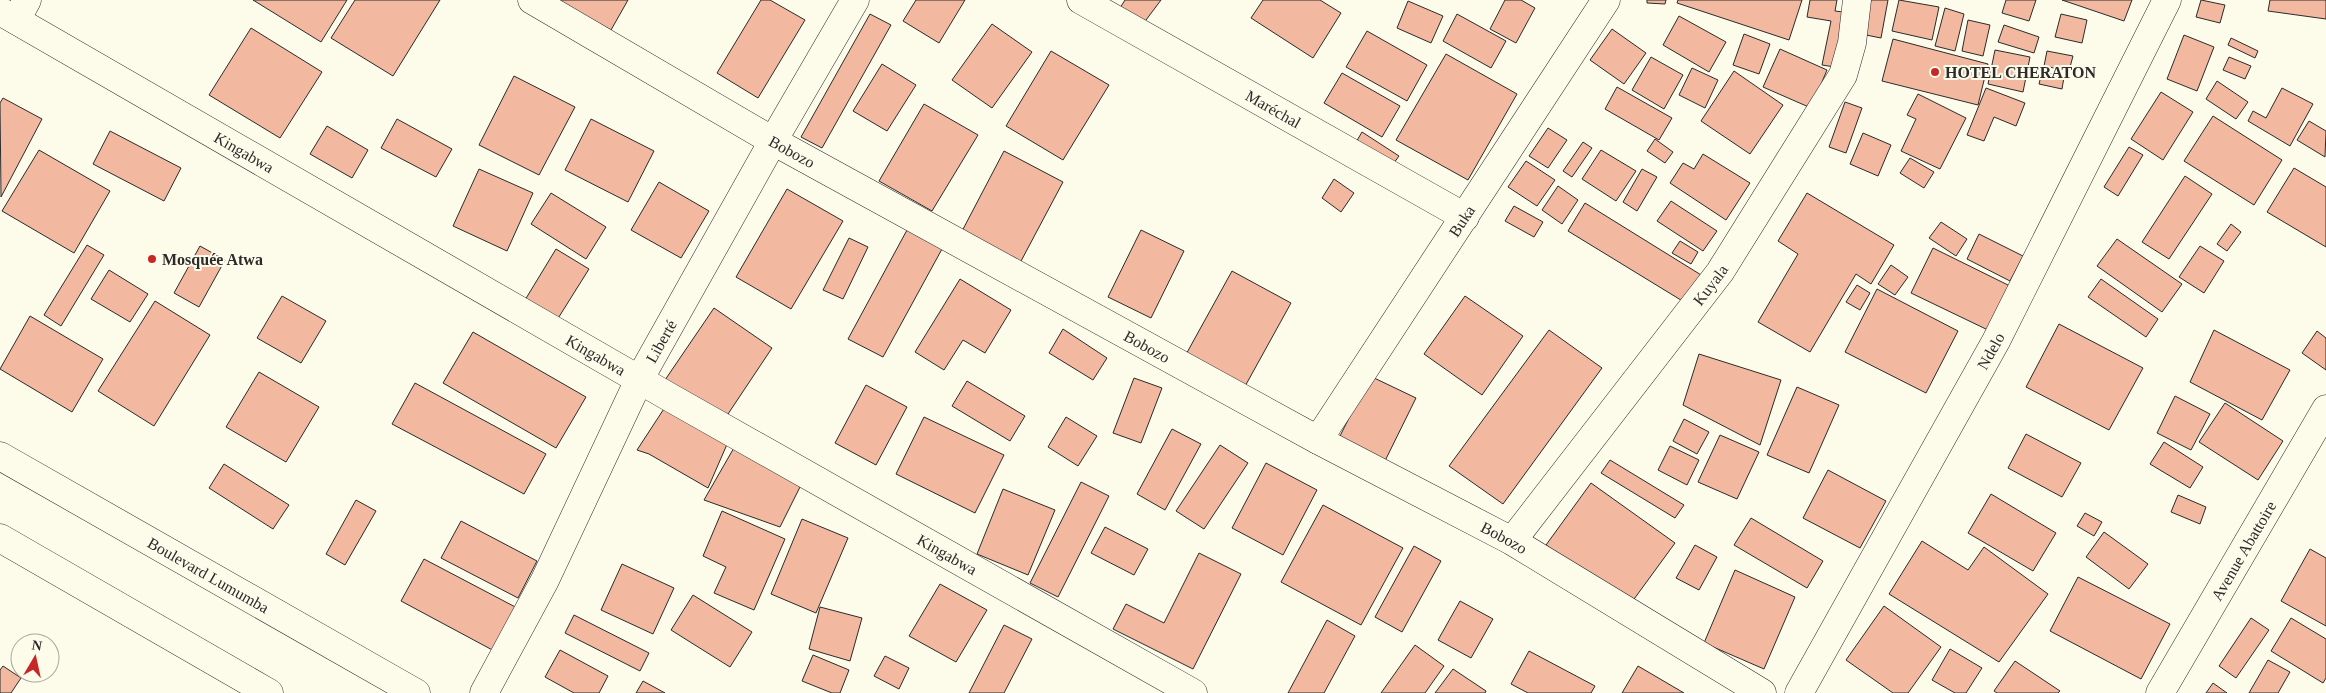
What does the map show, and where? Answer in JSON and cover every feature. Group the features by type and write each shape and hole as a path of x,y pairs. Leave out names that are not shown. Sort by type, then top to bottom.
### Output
{"main road":[{"name":"Bobozo","path":"532,0 773,140 1318,440 1512,541 1762,693"},
{"name":"Liberté","path":"484,693 545,580 640,380 773,140 855,0"},
{"name":"Maréchal","path":"1081,0 1465,217"},
{"name":"Buka","path":"1318,440 1606,0"},
{"name":"Kuyala","path":"1512,541 1720,272 1843,75 1852,43 1857,0"},
{"name":"Ndelo","path":"1800,693 1996,341 2167,0"},
{"name":"Kingabwa","path":"14,10 640,380 1193,693"},
{"name":"Avenue Abattoire","path":"2160,693 2326,409"},
{"name":"Boulevard Lumumba","path":"0,456 416,693"},
{"path":"0,538 269,693"}],"building":[{"path":"253,0 347,0 321,42"},
{"path":"355,0 440,0 393,76 331,38"},
{"path":"557,0 628,0 611,30"},
{"path":"761,0 770,0 805,20 758,98 717,73"},
{"path":"916,0 965,0 939,43 903,21"},
{"path":"1125,0 1161,0 1143,24 1120,8"},
{"path":"1263,0 1320,0 1341,13 1313,58 1251,18"},
{"path":"1505,0 1521,0 1535,8 1516,43 1490,29"},
{"path":"1647,0 1666,0 1665,4 1647,3"},
{"path":"1678,0 1802,0 1789,40 1677,3"},
{"path":"1810,0 1837,0 1835,11 1851,13 1841,68 1822,65 1831,21 1807,17"},
{"path":"1868,0 1888,0 1881,38 1861,34"},
{"path":"1899,0 1939,7 1932,40 1892,31"},
{"path":"2006,0 2036,0 2029,21 2002,13"},
{"path":"2062,0 2132,0 2124,21"},
{"path":"2201,0 2225,5 2220,23 2196,17"},
{"path":"2270,0 2326,0 2326,19 2268,11"},
{"path":"1408,1 1443,16 1431,43 1397,28"},
{"path":"1945,8 1964,14 1955,51 1935,46"},
{"path":"870,14 891,25 822,148 801,137"},
{"path":"1457,14 1506,41 1491,68 1443,41"},
{"path":"2061,14 2087,20 2082,43 2055,37"},
{"path":"1679,16 1726,42 1709,72 1663,45"},
{"path":"1968,20 1990,25 1983,56 1962,51"},
{"path":"992,24 1032,52 992,108 952,80"},
{"path":"2004,25 2039,37 2034,53 1998,42"},
{"path":"251,28 322,72 280,138 209,95"},
{"path":"1612,29 1646,53 1624,84 1590,60"},
{"path":"1367,31 1427,65 1407,101 1346,67"},
{"path":"1744,34 1770,44 1759,74 1733,65"},
{"path":"2184,35 2214,47 2197,91 2167,79"},
{"path":"2231,38 2258,51 2255,58 2228,45"},
{"name":"HOTEL CHERATON","path":"1893,39 1988,64 1978,105 1882,81"},
{"path":"1780,49 1827,70 1811,108 1763,87"},
{"path":"1995,50 2030,57 2023,92 1988,84"},
{"path":"1051,51 1109,85 1063,160 1006,126"},
{"path":"2047,51 2073,56 2069,71 2044,66"},
{"path":"1446,54 1517,94 1468,180 1396,140"},
{"path":"1651,57 1683,75 1664,109 1632,90"},
{"path":"2229,57 2251,66 2245,79 2223,70"},
{"path":"882,64 916,85 887,131 853,111"},
{"path":"1692,68 1718,80 1705,108 1679,95"},
{"path":"1734,71 1783,105 1750,154 1701,121"},
{"path":"2042,72 2064,77 2062,89 2039,84"},
{"path":"1342,73 1400,106 1382,137 1324,103"},
{"path":"514,76 575,107 539,175 479,145"},
{"path":"2217,81 2248,102 2236,119 2206,99"},
{"path":"1617,87 1672,118 1659,140 1605,109"},
{"path":"1986,88 2025,103 2016,126 1994,117 1984,141 1967,135"},
{"path":"2282,88 2313,104 2290,146 2248,121 2253,111 2266,118"},
{"path":"2161,92 2193,112 2163,160 2131,139"},
{"path":"1918,94 1966,118 1940,169 1901,151 1916,119 1907,115"},
{"path":"3,98 42,119 1,197 0,103"},
{"path":"1845,102 1862,108 1846,153 1829,147"},
{"path":"924,104 978,135 932,211 879,181"},
{"path":"2213,116 2282,160 2254,205 2184,161"},
{"path":"397,119 452,149 436,177 381,148"},
{"path":"591,119 654,151 628,202 565,170"},
{"path":"2309,121 2326,131 2325,157 2297,140"},
{"path":"327,126 368,150 352,178 310,154"},
{"path":"1548,128 1567,140 1548,168 1529,156"},
{"path":"110,131 181,168 164,201 93,164"},
{"path":"1362,132 1399,156 1391,167 1355,144"},
{"path":"1863,133 1891,145 1878,176 1850,164"},
{"path":"1655,139 1673,152 1665,163 1647,151"},
{"path":"1583,142 1592,148 1572,177 1563,171"},
{"path":"2129,147 2143,155 2118,196 2104,187"},
{"path":"39,150 110,191 74,253 2,211"},
{"path":"1601,150 1636,171 1616,201 1582,179"},
{"path":"1004,151 1063,182 1020,263 961,233"},
{"path":"1703,154 1750,183 1726,220 1670,183 1683,163 1694,169"},
{"path":"1910,158 1934,172 1924,188 1900,173"},
{"path":"1526,161 1555,180 1537,206 1508,187"},
{"path":"2294,168 2326,187 2326,247 2267,212"},
{"path":"479,169 533,193 507,251 453,226"},
{"path":"1642,169 1657,177 1637,211 1623,202"},
{"path":"2185,176 2212,194 2169,259 2142,242"},
{"path":"1334,179 1354,193 1341,212 1322,198"},
{"path":"659,182 709,211 681,258 631,230"},
{"path":"1558,186 1578,200 1562,224 1542,210"},
{"path":"787,189 843,221 791,309 736,277"},
{"path":"551,193 606,227 586,259 531,224"},
{"path":"1807,193 1894,245 1871,284 1856,274 1810,352 1758,322 1798,254 1778,241"},
{"path":"1671,201 1717,231 1703,251 1657,221"},
{"path":"1585,203 1706,278 1689,305 1568,231"},
{"path":"1514,206 1543,222 1534,237 1505,221"},
{"path":"1941,222 1967,239 1956,256 1929,238"},
{"path":"2231,224 2241,232 2227,251 2217,244"},
{"path":"907,230 942,249 883,357 848,339"},
{"path":"1141,230 1184,251 1151,318 1108,297"},
{"path":"1979,234 2023,256 2010,281 1967,259"},
{"path":"849,238 868,247 843,299 823,290"},
{"path":"2117,239 2182,284 2162,312 2097,266"},
{"path":"1680,241 1698,252 1691,264 1672,253"},
{"path":"87,245 104,255 61,326 44,315"},
{"path":"200,246 225,260 199,307 174,293"},
{"path":"2200,246 2224,261 2204,293 2179,277"},
{"path":"1933,248 2012,287 1990,331 1911,293"},
{"path":"556,249 589,269 557,320 525,300"},
{"path":"1891,265 1908,277 1895,295 1878,284"},
{"path":"109,270 148,294 130,322 91,299"},
{"path":"1232,271 1291,303 1243,390 1184,358"},
{"path":"960,279 1011,310 985,353 963,340 944,370 915,352"},
{"path":"2101,279 2158,319 2146,337 2088,297"},
{"path":"1857,285 1870,293 1860,310 1846,302"},
{"path":"1877,289 1958,331 1926,393 1845,352"},
{"path":"282,296 326,321 301,363 257,338"},
{"path":"1465,296 1523,336 1482,395 1424,354"},
{"path":"155,301 210,335 154,426 98,391"},
{"path":"714,308 772,348 724,420 665,380"},
{"path":"30,316 103,359 72,412 0,369"},
{"path":"2059,324 2143,368 2109,430 2026,387"},
{"path":"1063,329 1107,358 1093,380 1049,353"},
{"path":"1549,330 1602,368 1503,504 1449,466"},
{"path":"2214,330 2290,370 2262,420 2190,382"},
{"path":"2317,331 2326,338 2326,370 2302,353"},
{"path":"473,332 586,397 556,448 443,383"},
{"path":"1699,354 1781,380 1760,445 1683,405"},
{"path":"259,372 319,407 286,462 226,427"},
{"path":"1370,376 1416,398 1381,469 1335,446"},
{"path":"1134,378 1162,388 1141,443 1113,433"},
{"path":"967,381 1025,416 1010,441 952,406"},
{"path":"415,383 546,454 524,494 392,424"},
{"path":"866,385 907,407 876,465 835,443"},
{"path":"1797,387 1839,405 1809,473 1767,455"},
{"path":"2175,396 2210,414 2191,450 2157,433"},
{"path":"671,398 728,442 708,488 649,454 637,450"},
{"path":"2225,403 2283,441 2258,480 2199,442"},
{"path":"924,417 1004,455 975,513 896,474"},
{"path":"1066,417 1097,436 1078,466 1048,447"},
{"path":"1684,419 1709,432 1697,454 1673,441"},
{"path":"1172,429 1201,444 1165,510 1137,494"},
{"path":"2026,434 2081,463 2062,497 2008,468"},
{"path":"1720,435 1759,452 1737,499 1698,482"},
{"path":"2164,442 2203,467 2190,488 2150,464"},
{"path":"1220,445 1248,463 1204,529 1176,511"},
{"path":"735,446 803,481 780,527 704,500"},
{"path":"1670,446 1699,460 1687,485 1658,470"},
{"path":"1610,460 1684,505 1675,518 1601,473"},
{"path":"1266,463 1317,490 1283,555 1232,528"},
{"path":"224,464 289,505 273,529 209,488"},
{"path":"1828,470 1886,501 1860,548 1803,518"},
{"path":"1081,482 1109,496 1058,597 1030,583"},
{"path":"1591,483 1675,543 1629,606 1546,545"},
{"path":"1003,489 1055,510 1028,575 977,554"},
{"path":"1991,494 2056,533 2033,571 1968,533"},
{"path":"2178,495 2206,507 2200,524 2171,512"},
{"path":"356,500 376,511 345,565 326,554"},
{"path":"1323,505 1403,548 1361,625 1281,582"},
{"path":"722,511 785,539 754,610 714,593 726,567 703,556"},
{"path":"2085,513 2102,522 2094,536 2077,526"},
{"path":"1751,518 1823,561 1807,588 1734,545"},
{"path":"802,519 848,538 816,613 771,594"},
{"path":"461,521 537,561 518,598 441,558"},
{"path":"1105,527 1148,549 1134,575 1091,553"},
{"path":"2104,532 2148,564 2129,589 2086,557"},
{"path":"1922,541 1968,570 1984,547 2048,594 1999,662 1889,594"},
{"path":"1695,545 1717,557 1699,590 1676,578"},
{"path":"1414,546 1441,561 1402,632 1375,617"},
{"path":"2310,549 2326,558 2326,626 2281,601"},
{"path":"1199,553 1241,574 1193,669 1113,629 1126,604 1164,623"},
{"path":"424,559 521,610 498,653 401,601"},
{"path":"622,564 674,588 653,634 601,610"},
{"path":"1735,570 1795,597 1764,669 1704,643"},
{"path":"2078,577 2170,624 2141,679 2050,631"},
{"path":"940,584 987,610 956,662 909,636"},
{"path":"693,595 752,632 730,667 671,630"},
{"path":"1460,601 1493,619 1471,658 1438,640"},
{"path":"1884,606 1941,647 1908,693 1893,693 1846,660"},
{"path":"820,607 862,618 850,661 809,649"},
{"path":"574,615 649,653 640,671 565,633"},
{"path":"2251,618 2269,630 2236,678 2219,666"},
{"path":"2291,618 2326,639 2326,678 2323,683 2271,651"},
{"path":"1327,620 1355,636 1324,693 1288,693"},
{"path":"1004,625 1032,639 1004,693 969,693"},
{"path":"1415,645 1444,666 1425,693 1381,693"},
{"path":"1950,649 1982,668 1966,693 1955,693 1932,680"},
{"path":"560,650 608,676 599,693 574,693 545,677"},
{"path":"1529,651 1595,686 1591,693 1528,693 1511,684"},
{"path":"813,655 849,670 840,693 832,693 802,681"},
{"path":"885,656 909,668 899,689 874,676"},
{"path":"2268,660 2290,672 2278,693 2249,693"},
{"path":"2015,661 2060,691 2058,693 1997,693 1994,691"},
{"path":"3,666 10,671 10,683 18,683 11,693 0,693 0,670"},
{"path":"1638,666 1684,693 1622,693"},
{"path":"1453,669 1486,691 1485,693 1435,693"},
{"path":"643,681 665,693 636,693"},
{"path":"2213,683 2227,693 2206,693"}],"place":[{"name":"HOTEL CHERATON","path":"1935,72"},
{"name":"Mosquée Atwa","path":"152,259"}]}
